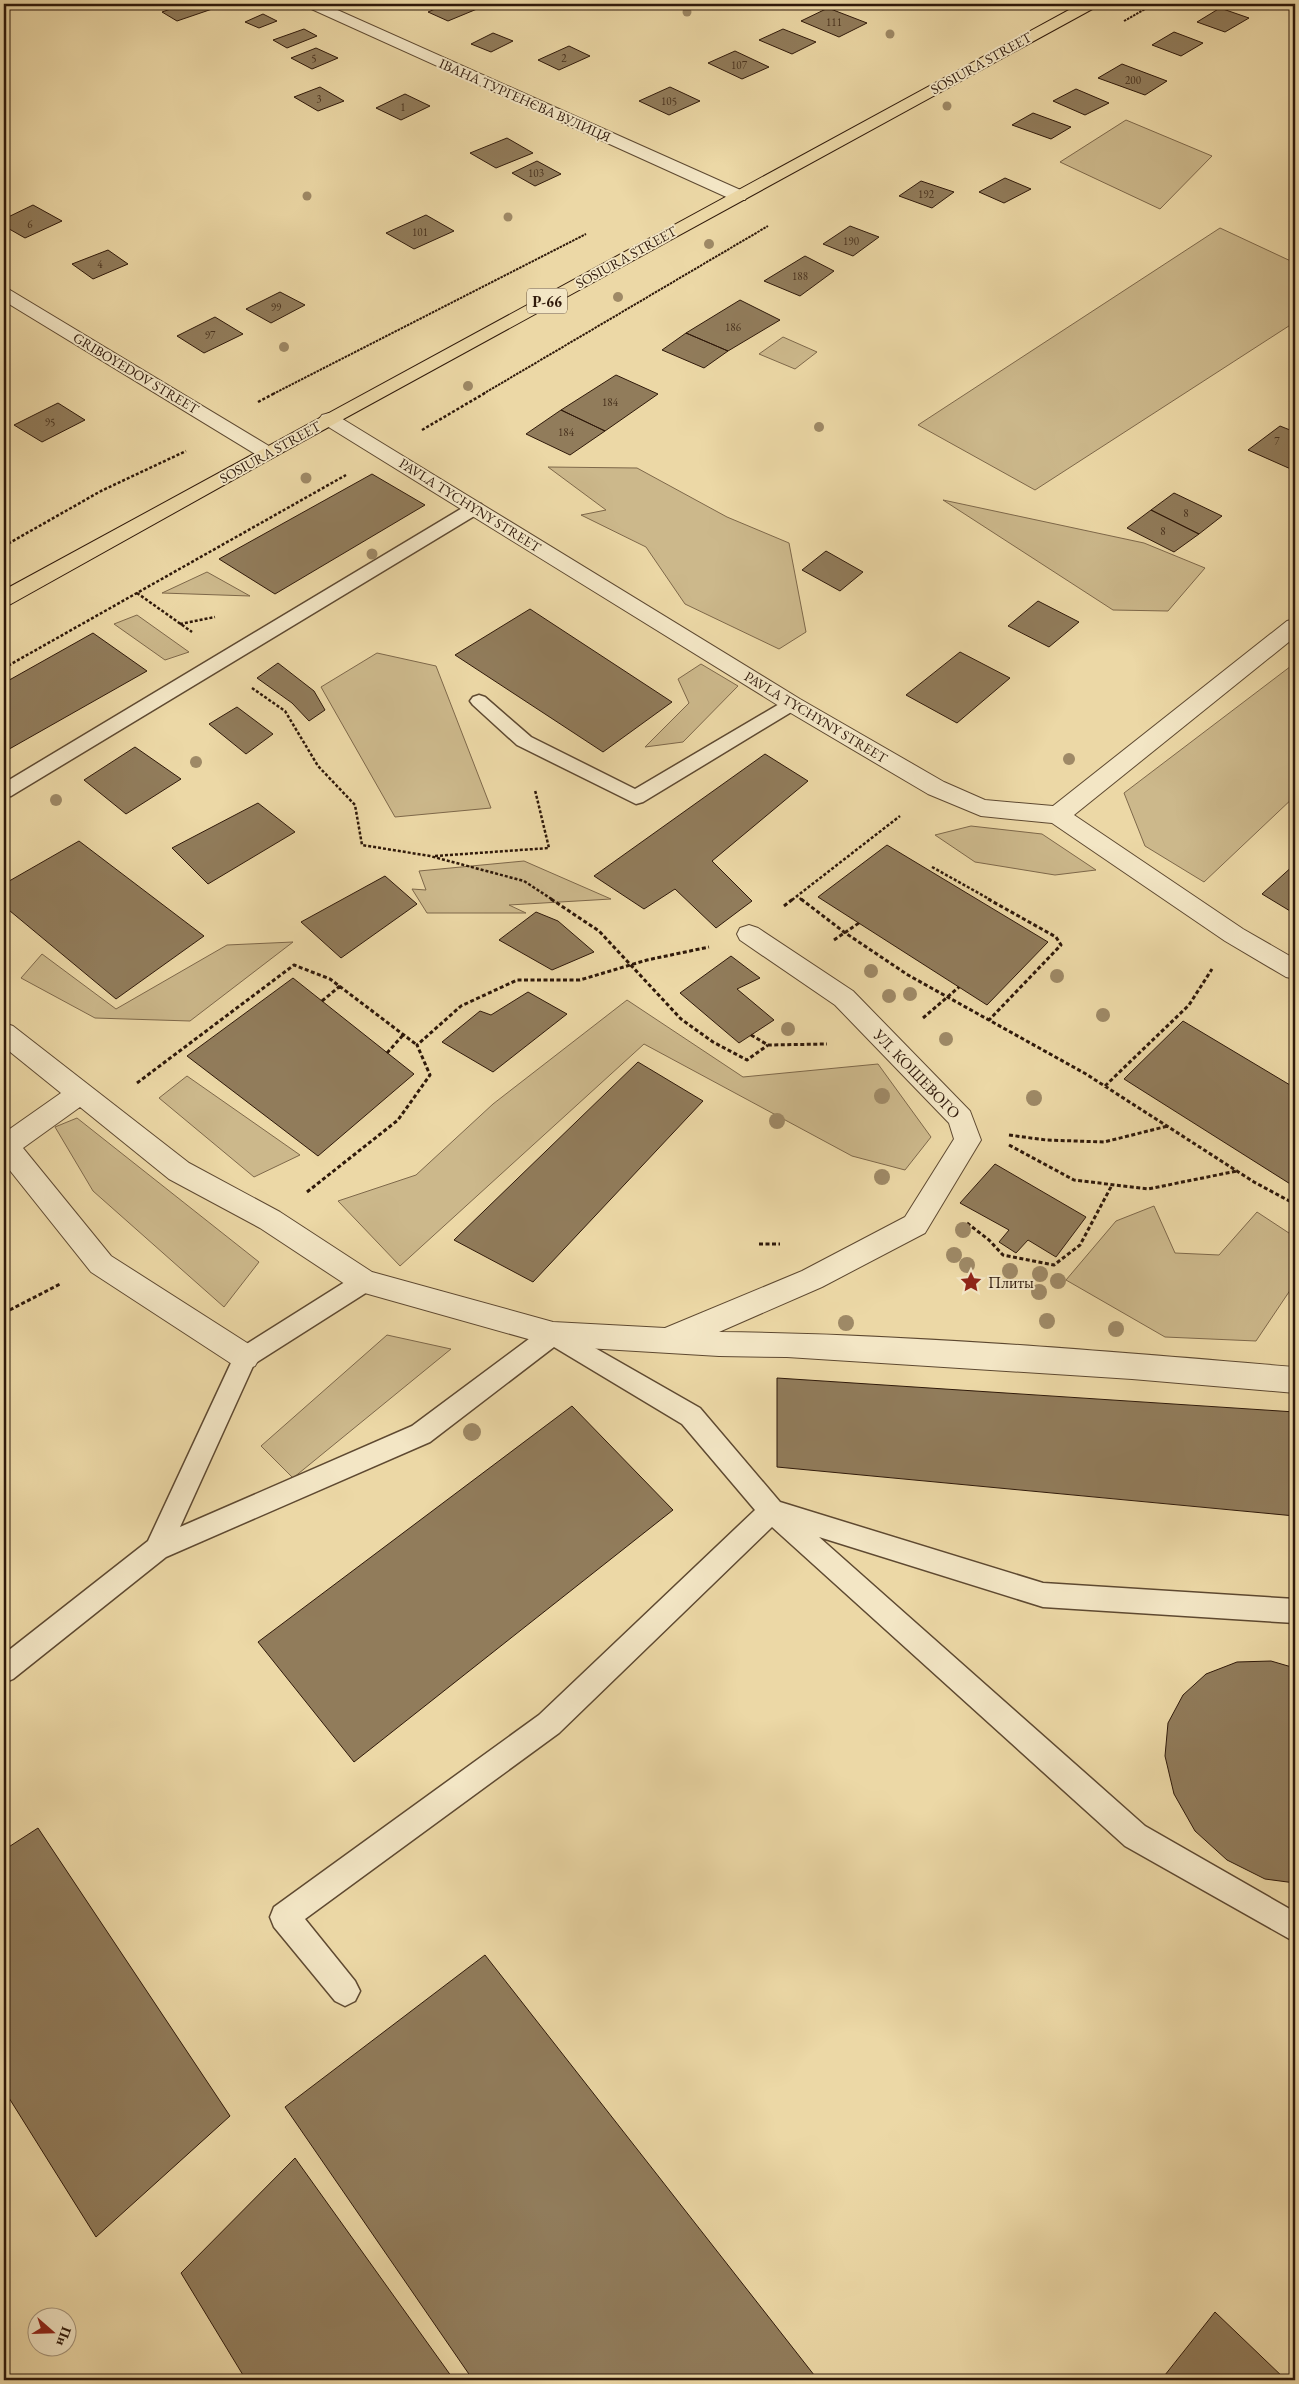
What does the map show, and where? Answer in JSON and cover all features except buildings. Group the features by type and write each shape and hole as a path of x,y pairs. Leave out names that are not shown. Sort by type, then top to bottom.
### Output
{"main road":[{"name":"SOSIURA STREET","path":"4,599 329,419 1091,4"}],"street":[{"name":"ІВАНА ТУРГЕНЄВА ВУЛИЦЯ","path":"312,4 739,196"},
{"name":"GRIBOYEDOV STREET","path":"4,294 267,453"},
{"name":"PAVLA TYCHYNY STREET","path":"329,419 792,704 936,788 981,808 1058,816"},
{"path":"1295,626 1058,816 1234,935 1295,970"},
{"name":"УЛ. КОШЕВОГО","path":"667,1340 820,1275 915,1225 968,1140 961,1118 844,998 749,934"},
{"path":"4,1033 179,1170 270,1220 364,1282 553,1334 787,1345 1132,1366 1295,1380"},
{"path":"90,1100 6,1146 101,1264 246,1358"}],"lane":[{"path":"4,792 475,508"},
{"path":"479,701 524,740 636,797 792,704"},
{"path":"157,1549 246,1358 364,1282"},
{"path":"4,1670 157,1549 421,1434 553,1334 691,1416 772,1511 1135,1836 1295,1928"},
{"path":"772,1511 1043,1595 1295,1611"},
{"path":"345,1990 284,1917 549,1724 772,1511"}],"path":[{"path":"1120,23 1154,4"},
{"path":"4,668 384,453 772,224"},
{"path":"256,403 588,233"},
{"path":"4,546 101,491 230,430"},
{"path":"137,593 285,711 318,766 355,805 362,845 430,856 524,881 599,931 681,1018 713,1042 747,1060 768,1046 826,1044 879,1035"},
{"path":"430,856 548,848 524,740"},
{"path":"417,1045 461,1006 517,980 580,980 631,965 699,950 749,934 936,788"},
{"path":"932,867 1056,937 1061,945 989,1020"},
{"path":"797,896 844,932 908,975 1105,1086 1237,1171 1295,1204"},
{"path":"844,932 858,923"},
{"path":"1105,1086 1189,1004 1234,935"},
{"path":"90,1100 155,1070 294,965 330,979 417,1045 430,1075 398,1120 270,1220"},
{"path":"322,1001 340,986"},
{"path":"949,998 960,987"},
{"path":"387,1053 404,1035"},
{"path":"751,1035 768,1046"},
{"path":"961,1118 1074,1180 1148,1189 1237,1171"},
{"path":"986,1132 1046,1140 1104,1142 1168,1126"},
{"path":"929,1203 960,1218 989,1240 1003,1255 1054,1265 1080,1245 1100,1211 1112,1185"},
{"path":"4,1313 101,1264"}],"shaded area":[{"path":"1126,120 1212,156 1160,209 1060,162"},
{"path":"1220,228 1295,263 1295,322 1035,490 918,425"},
{"path":"783,337 817,352 795,369 759,354"},
{"path":"548,467 637,468 727,517 789,543 806,632 779,649 685,604 646,547 581,515 606,510"},
{"path":"943,500 1144,543 1205,568 1168,611 1113,610"},
{"path":"207,572 250,596 162,593"},
{"path":"137,615 189,652 165,660 114,624"},
{"path":"377,653 436,666 491,808 395,817 321,687"},
{"path":"1295,663 1295,796 1204,882 1145,846 1124,793"},
{"path":"701,664 738,686 683,742 645,747 689,703 678,679"},
{"path":"971,826 1042,834 1096,870 1055,875 975,862 935,835"},
{"path":"524,861 611,899 509,905 526,913 427,913 412,889 426,890 419,871"},
{"path":"293,942 190,1021 95,1018 21,978 42,954 116,1009 227,945"},
{"path":"627,1000 743,1077 878,1064 931,1137 905,1170 852,1156 644,1044 400,1266 338,1201 416,1175 493,1104"},
{"path":"187,1076 300,1155 254,1177 159,1098"},
{"path":"77,1118 259,1262 224,1307 93,1191 55,1127"},
{"path":"1154,1206 1175,1253 1219,1255 1257,1212 1295,1237 1295,1283 1256,1341 1165,1337 1066,1280 1116,1221"},
{"path":"387,1335 451,1349 293,1478 261,1446"}],"place":[{"name":"Плиты","path":"971,1282"}]}
